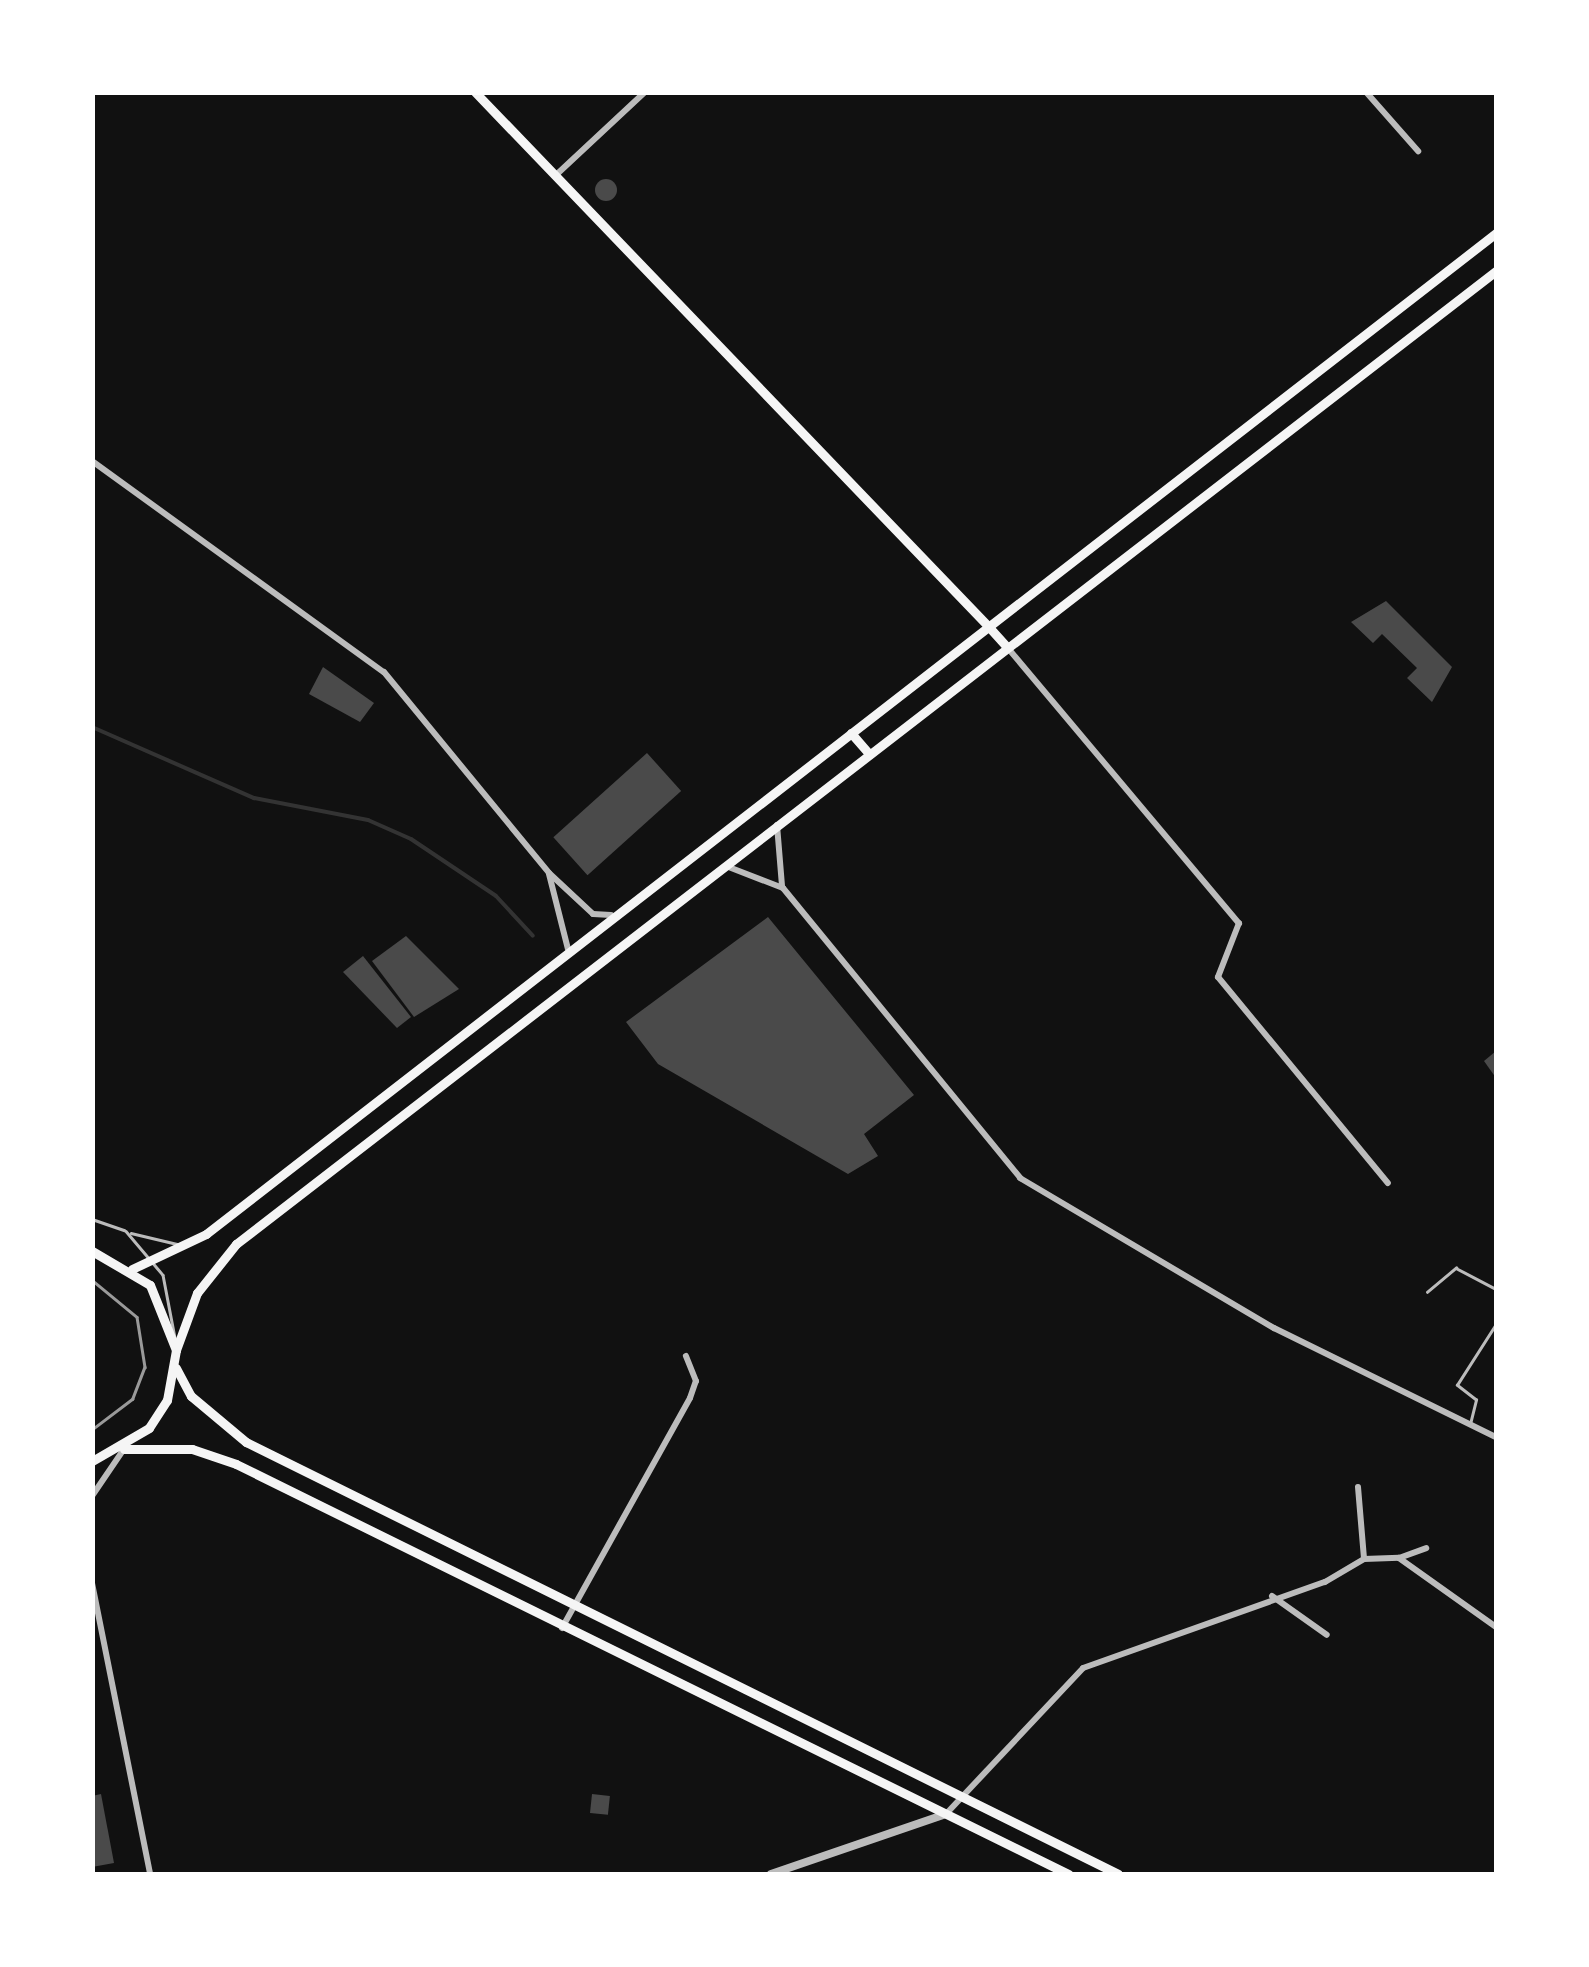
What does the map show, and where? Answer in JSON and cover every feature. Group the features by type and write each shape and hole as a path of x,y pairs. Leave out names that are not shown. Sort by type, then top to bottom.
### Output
{"main road":[{"path":"474,92 1006,646"},
{"path":"132,1268 190,1243 1496,234"},
{"path":"176,1350 196,1293 236,1244 720,866 1496,271"},
{"path":"851,733 869,754"},
{"path":"92,1251 132,1268 163,1304 176,1350 176,1368 167,1400 124,1449"},
{"path":"176,1368 191,1396 246,1442 1118,1874"},
{"path":"92,1461 124,1449 192,1449 236,1464 562,1628 1068,1874"}],"street":[{"path":"556,175 645,92"},
{"path":"1366,92 1418,151"},
{"path":"92,462 396,683 549,873 593,914 611,915"},
{"path":"1006,646 1239,923 1218,977 1388,1184"},
{"path":"778,822 783,888"},
{"path":"720,866 747,867 783,888 1020,1178 1274,1328 1496,1438"},
{"path":"549,873 568,949"},
{"path":"562,1628 690,1398 696,1381 686,1356"},
{"path":"92,1496 124,1449"},
{"path":"1358,1488 1364,1559"},
{"path":"771,1874 946,1814 967,1797 1082,1668 1271,1595 1325,1582 1364,1559 1399,1558 1426,1548"},
{"path":"1399,1558 1496,1626"},
{"path":"92,1583 150,1874"},
{"path":"1271,1595 1328,1635"}],"lane":[{"path":"92,1219 126,1231 190,1243"},
{"path":"126,1231 155,1261 173,1300 176,1350"},
{"path":"1427,1292 1456,1268 1496,1289"},
{"path":"1469,1426 1476,1400 1456,1385 1496,1324"}],"building":[{"path":"606,179 614,182 614,198 606,201 598,198 595,190 598,182"},
{"path":"1386,601 1452,667 1432,702 1407,678 1417,668 1382,634 1373,643 1351,622"},
{"path":"323,667 374,703 360,722 309,694"},
{"path":"647,753 681,791 587,875 553,837"},
{"path":"768,917 914,1095 864,1134 878,1156 848,1174 658,1064 626,1022"},
{"path":"406,936 459,989 414,1017 372,961"},
{"path":"363,956 411,1017 397,1028 343,972"},
{"path":"1496,1051 1496,1078 1484,1061"},
{"path":"101,1794 114,1863 92,1867 92,1796"},
{"path":"592,1794 610,1796 608,1815 590,1813"}],"waterway":[{"path":"92,727 254,798 368,820 411,839 496,896 533,936"}],"tram line":[{"path":"92,1280 137,1317 145,1367 133,1399 92,1430"}]}
